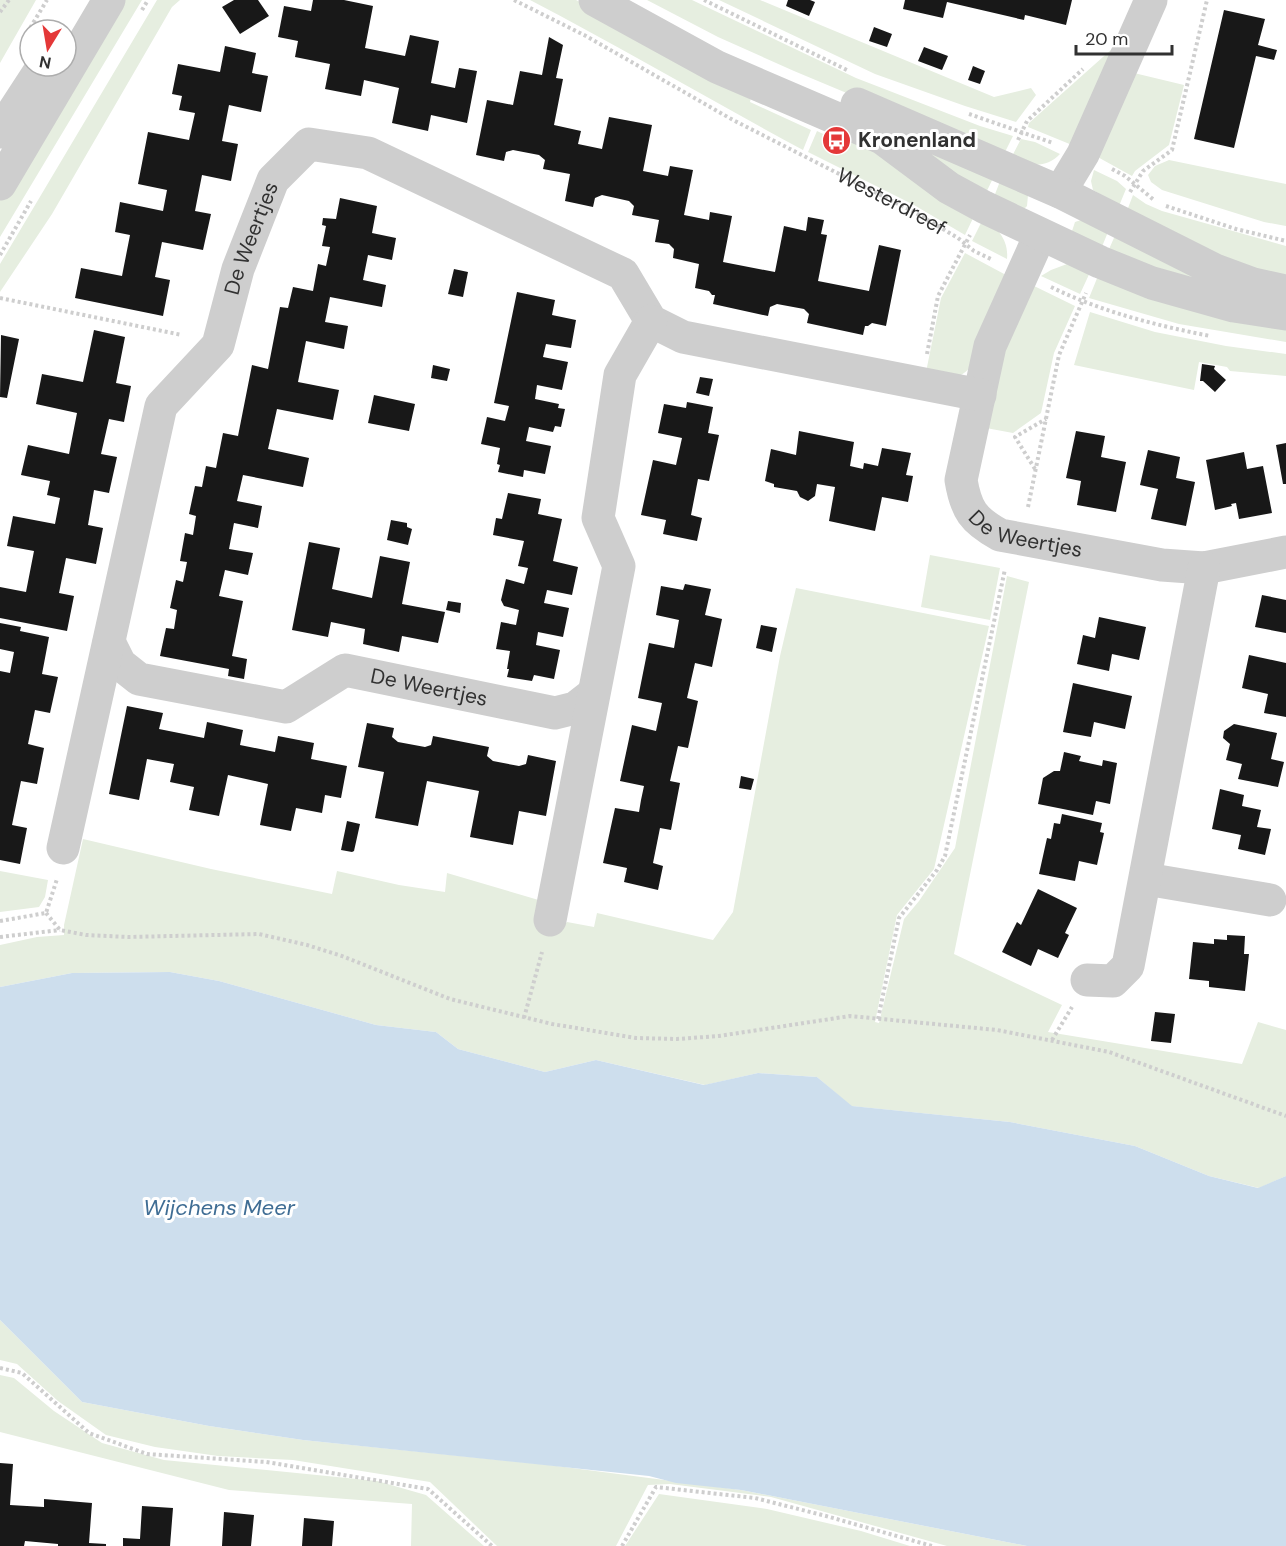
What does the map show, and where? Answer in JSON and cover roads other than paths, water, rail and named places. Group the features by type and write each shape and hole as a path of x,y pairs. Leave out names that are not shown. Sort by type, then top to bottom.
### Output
{"street":[{"path":"74,18 86,0"},
{"path":"0,184 109,0"},
{"name":"Westerdreef","path":"595,0 717,67 882,138 949,188 1040,235 1152,283 1234,306 1286,314"},
{"path":"632,0 725,46 1060,192 1215,270 1253,284 1286,291"},
{"path":"1060,192 1083,154 1150,0"},
{"path":"0,132 35,78"},
{"name":"De Weertjes","path":"63,848 161,406 218,345 238,269 273,180 309,144 368,153 623,274 651,321"},
{"name":"De Weertjes","path":"1060,192 990,346 962,480 965,501 982,525 1000,535 1162,566 1204,568 1286,552"},
{"path":"550,920 619,566 598,518 620,375 651,321 683,337 980,395"},
{"path":"1087,980 1113,981 1128,966 1204,568"},
{"name":"De Weertjes","path":"110,642 120,664 139,679 286,707 345,670 555,713 575,708 594,694"},
{"path":"1146,879 1270,900"}],"water":[{"name":"Wijchens Meer","path":"170,972 219,981 376,1025 436,1032 458,1049 545,1072 596,1060 704,1085 758,1073 817,1077 852,1106 1010,1122 1135,1146 1209,1176 1258,1188 1286,1176 1286,1546 1027,1546 741,1490 676,1483 649,1476 303,1440 209,1426 82,1402 0,1320 0,987 72,973"}],"place":[{"name":"Kronenland","path":"837,140"}]}
